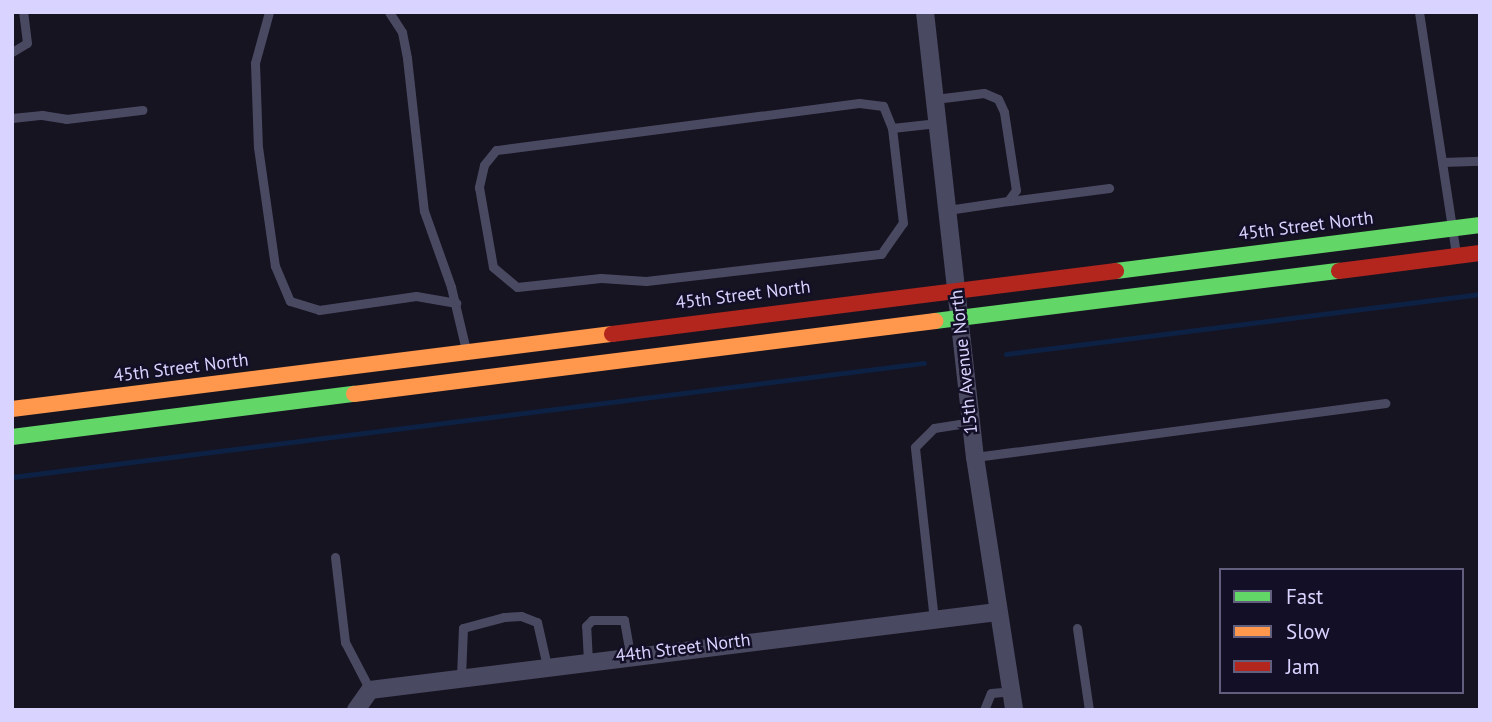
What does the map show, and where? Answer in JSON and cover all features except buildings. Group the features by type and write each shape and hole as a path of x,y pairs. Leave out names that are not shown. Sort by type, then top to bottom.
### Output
{"main road":[{"name":"45th Street North","path":"12,409 956,288 1480,225"},
{"path":"12,437 1480,253"}],"street":[{"name":"15th Avenue North","path":"925,12 975,457 1014,710"},
{"name":"44th Street North","path":"370,690 631,654 998,612"},
{"path":"356,710 370,690"}],"lane":[{"path":"12,52 27,43 23,12"},
{"path":"270,12 255,63 258,147 275,266 290,301 319,310 416,296 456,303"},
{"path":"389,12 402,32 407,58 424,211 456,303 466,350"},
{"path":"1418,12 1456,256"},
{"path":"935,99 984,93 998,99 1004,112 1016,191 1008,201"},
{"path":"859,103 883,106 892,128 904,223 881,254 646,281 601,278 517,287 493,267 479,187 484,165 496,150 859,103"},
{"path":"12,118 42,115 66,119 142,110"},
{"path":"892,128 938,123"},
{"path":"1442,162 1480,160"},
{"path":"948,210 1109,188"},
{"path":"975,457 1385,403"},
{"path":"934,620 915,447 933,428 971,422"},
{"path":"335,557 345,642 370,690"},
{"path":"461,677 463,628 504,617 521,616 537,622 547,666"},
{"path":"588,660 586,626 592,620 624,620 631,654"},
{"path":"1077,628 1089,710"},
{"path":"984,710 991,693 1012,691"}],"waterway":[{"path":"1006,354 1480,294"},
{"path":"12,477 924,363"}],"traffic: fast":[{"path":"1116,271 1480,225"},
{"path":"935,321 1339,271"},
{"path":"12,437 354,394"}],"traffic: slow":[{"path":"354,394 935,321"},
{"path":"12,409 612,334"}],"traffic: jam":[{"path":"1339,271 1480,253"},
{"path":"612,334 1116,271"}]}
